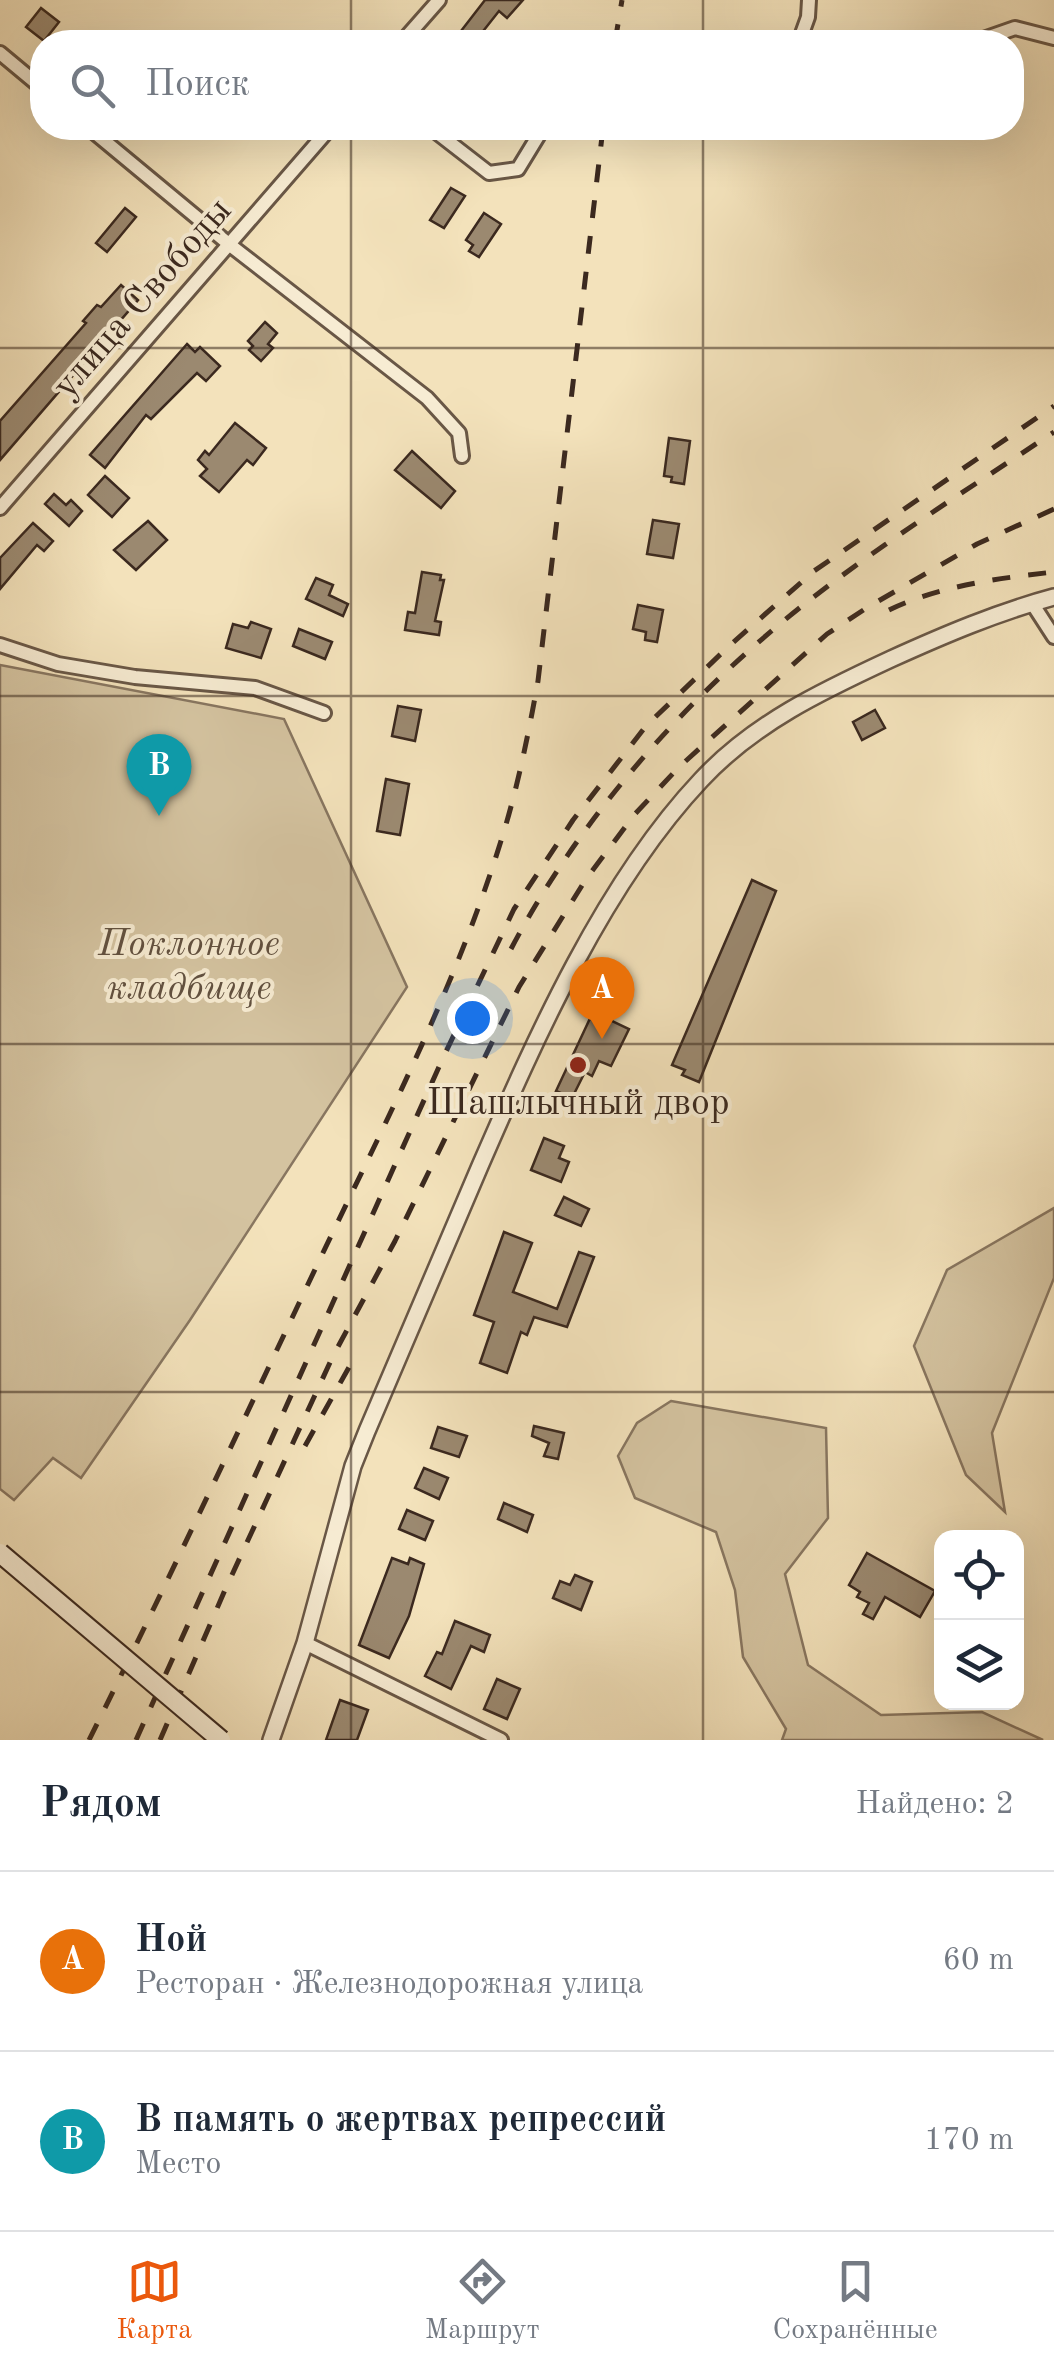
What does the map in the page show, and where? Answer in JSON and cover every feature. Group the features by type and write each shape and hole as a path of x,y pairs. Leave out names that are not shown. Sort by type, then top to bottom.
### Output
{"main road":[{"path":"0,1553 221,1740"}],"street":[{"path":"413,30 439,0"},
{"path":"803,30 809,0"},
{"path":"1024,30 1054,38"},
{"path":"0,53 30,78"},
{"path":"103,140 230,245 427,398 459,433 462,456"},
{"name":"улица Свободы","path":"0,508 320,140"},
{"path":"446,140 489,173 518,169 536,140"},
{"path":"271,1740 305,1644 353,1466 518,1079 582,951 654,837 702,778 757,731 810,696 920,646 1054,597"},
{"path":"1032,603 1054,637"},
{"path":"0,645 58,664 134,678 255,688 324,713"},
{"path":"305,1644 500,1740"}],"green space":[{"name":"Поклонное кладбище","path":"0,665 284,719 407,987 190,1320 81,1478 53,1458 14,1500 0,1489"},
{"path":"1054,1208 1054,1278 992,1433 1005,1512 966,1475 914,1346 947,1270"},
{"path":"671,1401 826,1428 828,1518 785,1574 808,1665 881,1715 982,1712 1043,1740 782,1740 786,1729 743,1657 735,1590 716,1532 635,1498 618,1456 637,1423"}],"building":[{"path":"485,0 523,0 507,18 499,11 484,30 462,30"},
{"path":"41,8 59,22 53,30 26,27"},
{"path":"451,188 465,196 444,228 430,220"},
{"path":"125,208 136,217 107,252 96,243"},
{"path":"484,213 501,224 479,257 469,251 473,245 466,240"},
{"path":"121,285 138,300 0,460 0,421 86,323 83,321 97,305 101,307"},
{"path":"265,322 277,333 268,344 273,348 261,361 249,350 253,346 248,341"},
{"path":"187,344 195,352 200,347 220,366 206,381 197,373 151,419 146,415 105,468 90,455"},
{"path":"235,423 266,448 253,465 247,460 219,492 200,476 207,469 198,460 205,451 209,455"},
{"path":"669,438 690,441 684,484 664,476"},
{"path":"412,451 455,491 441,508 395,470"},
{"path":"105,476 129,498 112,517 88,495"},
{"path":"54,494 66,505 71,500 82,511 69,526 45,504"},
{"path":"653,520 679,524 673,558 647,554"},
{"path":"148,521 167,540 136,570 114,550"},
{"path":"33,523 53,541 44,551 37,545 0,589 0,558"},
{"path":"422,572 441,575 440,580 444,580 435,621 441,622 439,635 405,630 408,612 415,613"},
{"path":"316,578 333,585 329,595 348,604 343,616 306,599"},
{"path":"638,605 663,610 657,642 645,640 646,632 633,629"},
{"path":"251,622 271,629 261,658 226,648 233,624 248,628"},
{"path":"299,629 332,642 325,659 293,646"},
{"path":"398,706 421,710 415,741 392,736"},
{"path":"875,710 885,728 862,740 853,722"},
{"path":"386,779 409,784 400,835 377,831"},
{"path":"752,880 776,891 699,1082 682,1075 685,1070 672,1065"},
{"path":"593,1012 629,1029 611,1066 599,1061 592,1076 585,1072 572,1098 556,1091"},
{"path":"544,1138 564,1146 559,1158 569,1162 561,1182 531,1170"},
{"path":"564,1197 589,1209 581,1226 555,1215"},
{"path":"504,1232 532,1243 513,1292 557,1309 579,1252 594,1257 567,1327 534,1317 527,1335 521,1332 507,1373 480,1363 494,1322 474,1315"},
{"path":"534,1426 564,1433 558,1459 544,1456 549,1443 532,1436"},
{"path":"438,1427 467,1436 459,1457 431,1448"},
{"path":"424,1468 448,1478 439,1499 415,1488"},
{"path":"504,1503 533,1515 527,1532 498,1519"},
{"path":"407,1510 433,1521 425,1540 399,1529"},
{"path":"867,1553 934,1593 920,1617 885,1597 873,1619 863,1614 869,1603 857,1597 860,1592 849,1585"},
{"path":"392,1558 408,1564 410,1558 424,1564 409,1616 389,1658 359,1645"},
{"path":"575,1575 592,1582 581,1610 553,1598 560,1581 570,1585"},
{"path":"455,1621 490,1635 484,1652 471,1646 451,1689 425,1676 437,1652 442,1654"},
{"path":"497,1679 520,1689 507,1719 484,1709"},
{"path":"340,1700 368,1710 357,1740 326,1740"}],"railway":[{"path":"617,30 622,0"},
{"path":"89,1740 417,1056 462,951 500,844 522,763 538,681 602,140"},
{"path":"136,1740 443,1058 514,909 573,820 646,726 814,571 1054,406"},
{"path":"511,949 574,846 610,797 691,705 735,663 856,566 1054,432"},
{"path":"160,1740 333,1356 395,1241 519,987 586,879 635,814 679,767 827,634 977,544 1054,509"},
{"path":"889,610 949,589 1054,572"},
{"path":"305,1446 353,1360"}],"place":[{"name":"В память о жертвах репрессий","path":"159,816"},
{"name":"Ной","path":"602,1039"},
{"name":"Шашлычный двор","path":"578,1065"}]}
